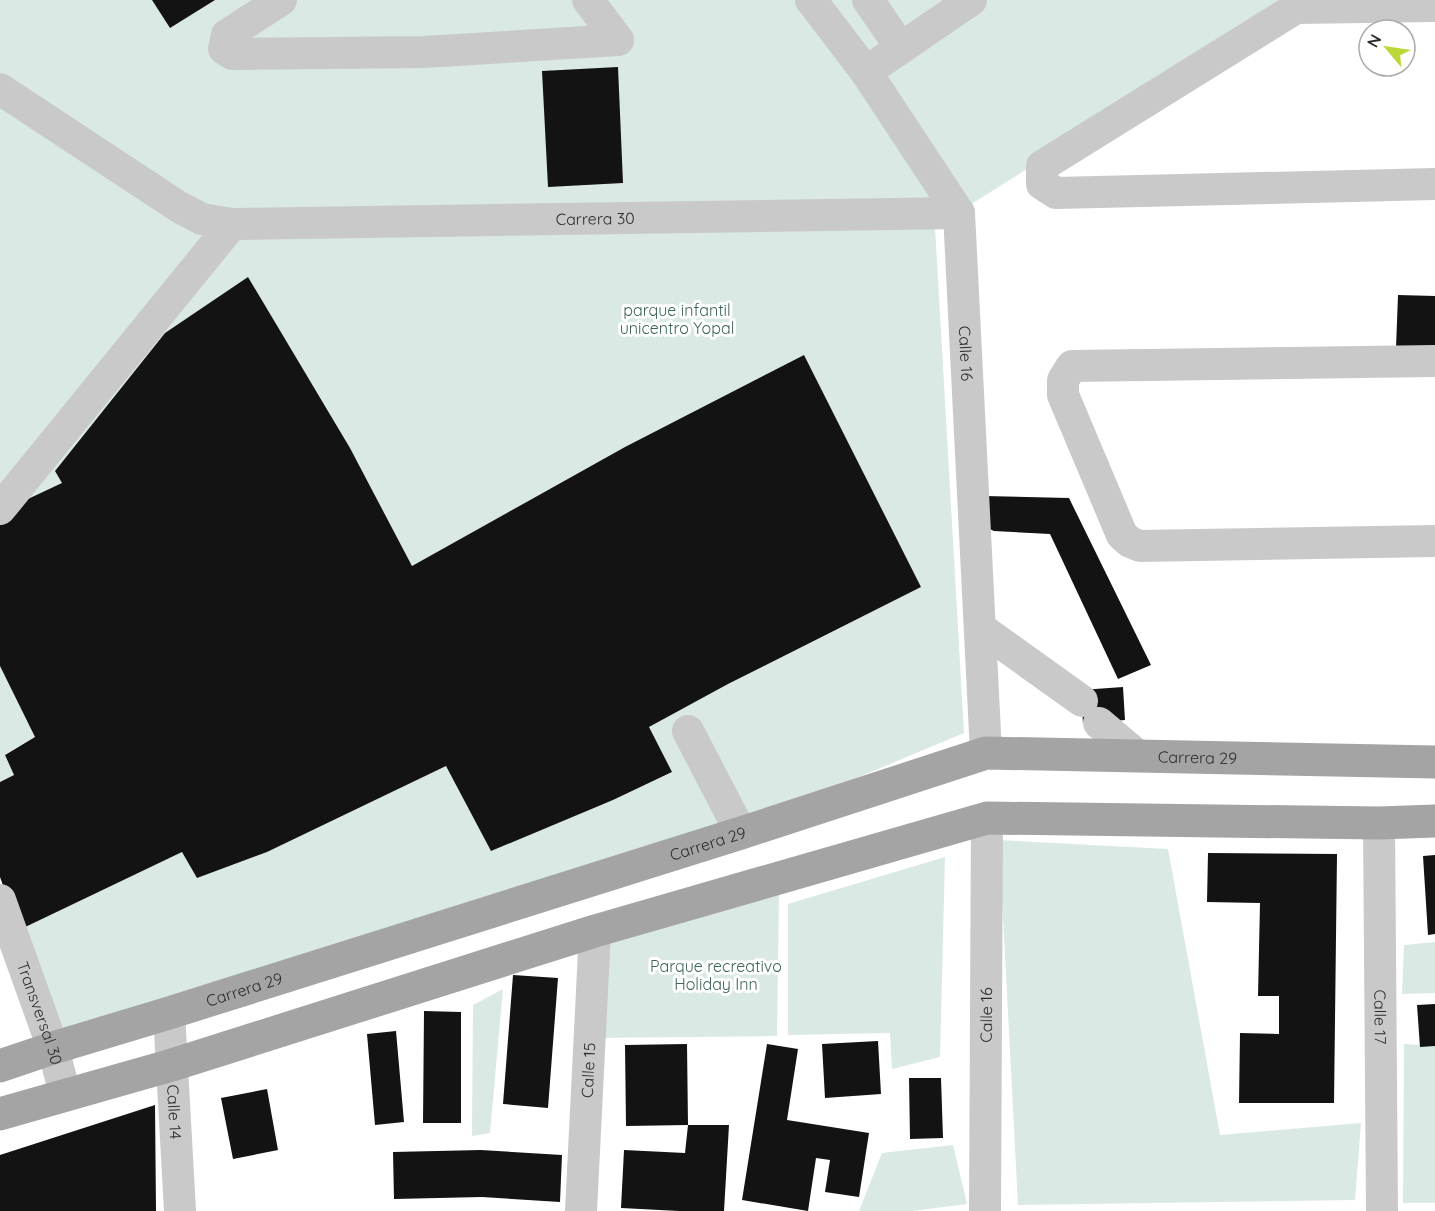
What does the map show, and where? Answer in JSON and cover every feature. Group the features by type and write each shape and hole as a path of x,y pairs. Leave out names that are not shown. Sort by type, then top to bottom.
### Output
{"main road":[{"name":"Carrera 29","path":"0,1066 741,833 986,753 1435,762"},
{"path":"0,1113 172,1065 595,931 987,818 1379,823 1435,821"}],"street":[{"path":"281,0 227,35 224,49 232,54 424,52 618,40 588,0"},
{"path":"811,0 866,72 959,213"},
{"path":"868,0 901,48"},
{"path":"866,72 971,0"},
{"path":"1435,6 1302,4 1042,166 1042,184 1056,193 1435,184"},
{"name":"Carrera 30","path":"0,89 179,207 202,219 232,224 959,213"},
{"name":"Calle 16","path":"959,213 986,753"},
{"path":"0,508 232,224"},
{"path":"1435,361 1071,366 1063,380 1063,395 1122,535 1130,542 1140,546 1435,541"},
{"path":"980,628 1090,712 1138,756"},
{"path":"688,731 741,833"},
{"name":"Calle 16","path":"985,1211 987,818"},
{"name":"Calle 17","path":"1379,823 1382,1211"},
{"name":"Transversal 30","path":"0,900 53,1048 65,1094"},
{"name":"Calle 15","path":"581,1211 595,931"},
{"name":"Calle 14","path":"169,1013 180,1211"}],"green space":[{"name":"parque infantil unicentro Yopal","path":"0,0 1284,0 1048,156 935,227 964,733 787,807 57,1041 19,930 182,852 267,852 446,766 491,850 613,800 671,773 649,727 728,684 921,587 804,355 625,447 412,566 350,448 248,278 165,333 55,471 62,483 0,520"},
{"path":"0,666 35,737 5,754 14,775 0,782"},
{"path":"999,840 1168,849 1220,1135 1361,1123 1355,1200 1018,1205"},
{"path":"945,857 940,1057 892,1069 890,1033 788,1035 788,904"},
{"name":"Parque recreativo Holiday Inn","path":"779,894 777,1036 597,1038 600,944"},
{"path":"1435,942 1435,993 1402,994 1404,945"},
{"path":"503,989 490,1133 472,1136 473,1005"},
{"path":"1404,1044 1435,1046 1435,1203 1403,1203"},
{"path":"953,1145 967,1204 912,1211 859,1211 882,1153"}],"building":[{"path":"152,0 215,0 170,28"},
{"path":"618,67 623,183 548,187 542,71"},
{"path":"248,277 350,448 412,566 625,447 804,355 921,587 728,684 649,727 672,772 613,800 491,851 446,766 267,852 197,878 182,852 19,930 0,877 0,782 14,775 5,755 35,737 0,666 0,520 11,507 62,483 55,471 165,333"},
{"path":"1398,295 1435,296 1435,349 1396,348"},
{"path":"984,496 1069,498 1151,665 1118,679 1050,534 994,531 985,527"},
{"path":"1123,687 1125,720 1083,724 1081,690"},
{"path":"1208,853 1337,854 1334,1103 1239,1103 1240,1033 1279,1034 1279,996 1258,996 1260,903 1207,902"},
{"path":"1435,855 1435,934 1428,935 1423,856"},
{"path":"513,975 558,978 548,1108 503,1104"},
{"path":"1435,1004 1435,1046 1420,1047 1417,1005"},
{"path":"424,1011 461,1012 461,1123 423,1123"},
{"path":"396,1031 404,1122 375,1125 367,1034"},
{"path":"878,1041 881,1094 825,1098 822,1044"},
{"path":"687,1044 688,1125 626,1126 625,1045"},
{"path":"767,1044 798,1049 787,1120 869,1133 859,1197 825,1192 830,1160 816,1158 808,1211 742,1200"},
{"path":"909,1078 941,1078 943,1138 910,1139"},
{"path":"267,1089 278,1150 233,1159 221,1098"},
{"path":"155,1105 156,1211 0,1211 0,1155"},
{"path":"688,1125 729,1125 724,1211 621,1208 624,1150 685,1153"},
{"path":"481,1150 562,1155 560,1202 482,1197 394,1199 393,1152"}]}
